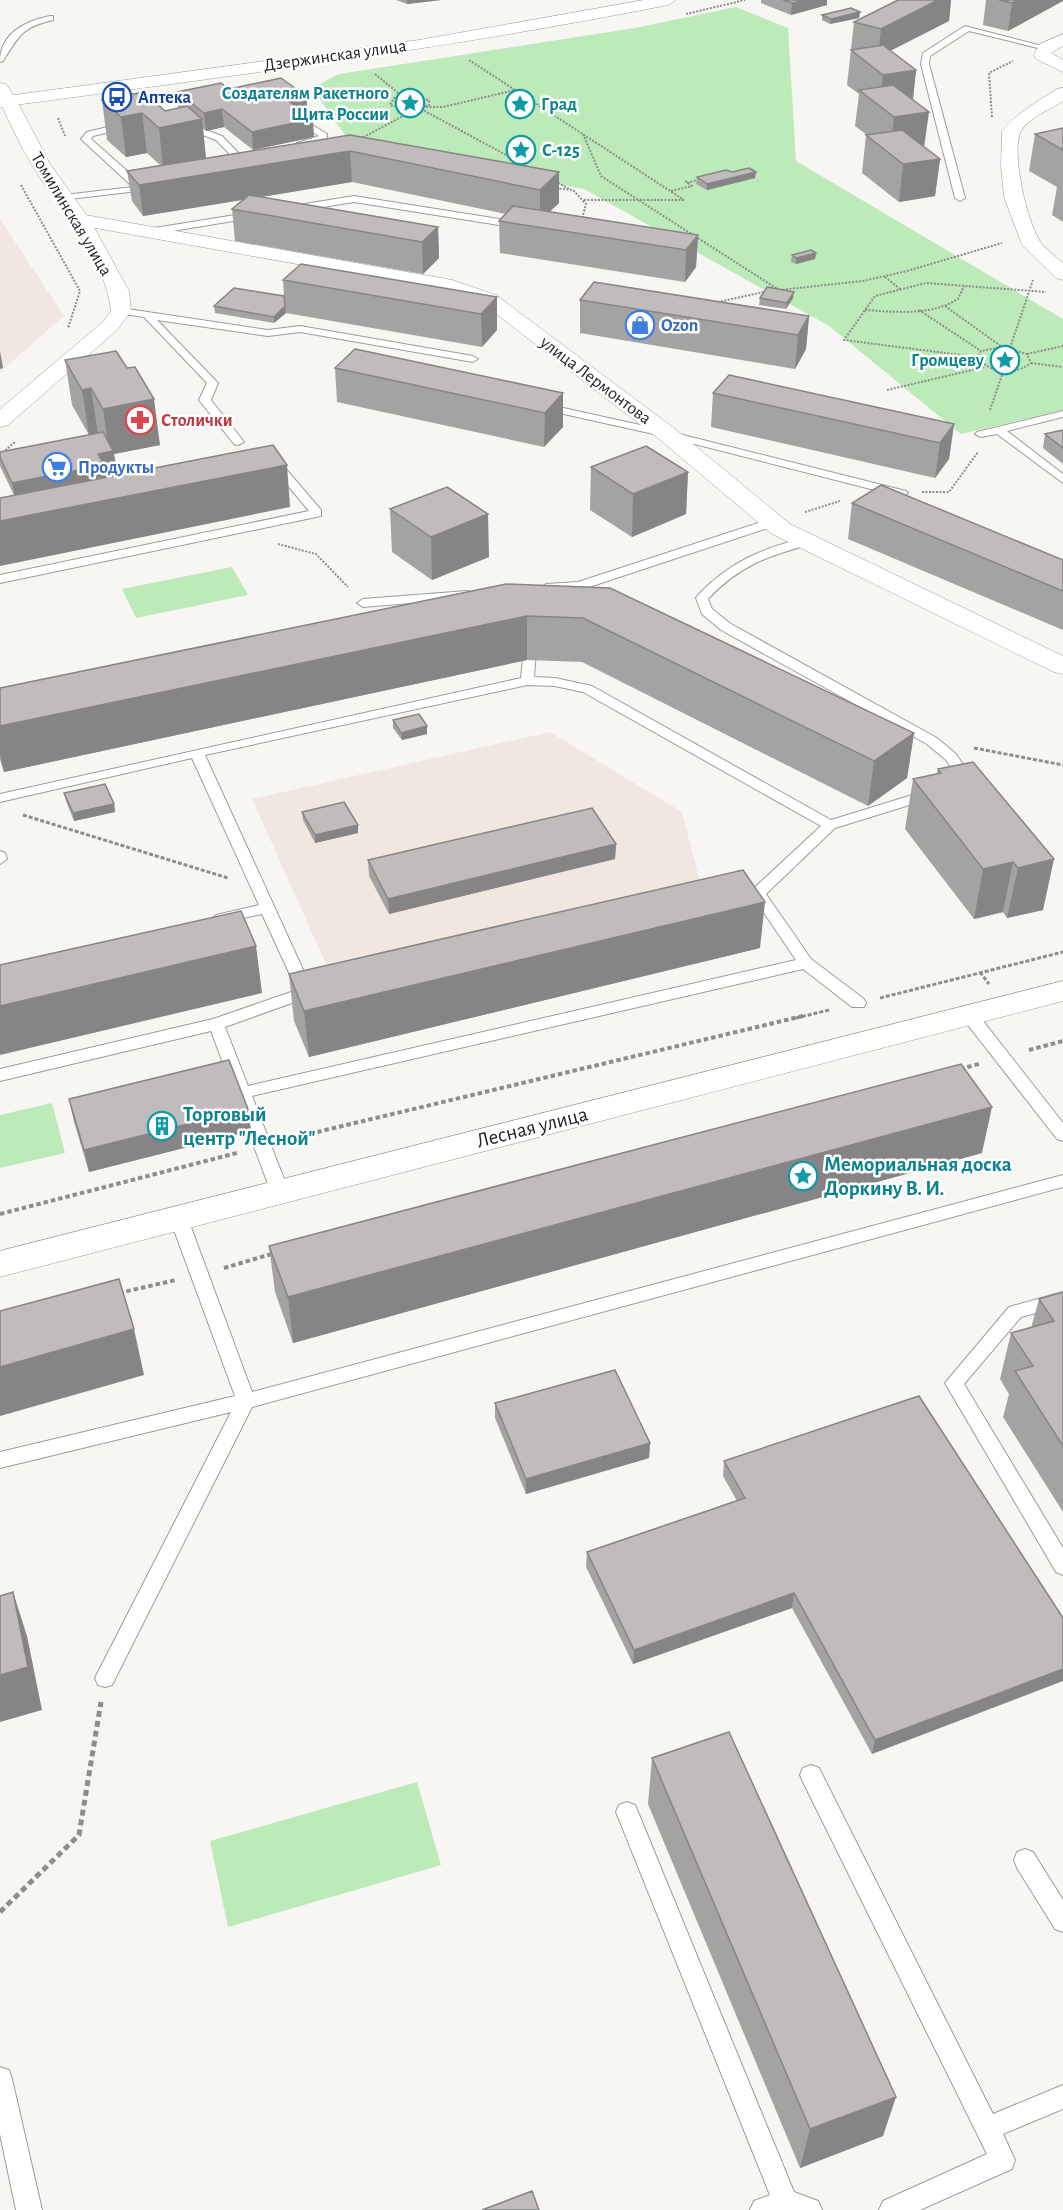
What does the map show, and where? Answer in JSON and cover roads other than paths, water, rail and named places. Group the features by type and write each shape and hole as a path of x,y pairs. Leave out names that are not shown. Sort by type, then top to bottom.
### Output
{"street":[{"name":"Дзержинская улица","path":"3,97 390,48 594,16 668,0"},
{"path":"1063,39 1046,48 1042,55 1063,67"},
{"path":"1063,93 1020,121 1011,132 1010,166 1013,197 1032,245 1063,274"},
{"name":"Томилинская улица","path":"3,97 41,165 80,220 119,291 121,310"},
{"name":"улица Лермонтова","path":"80,220 452,286 489,299 667,434 781,529 1063,666"},
{"path":"4,413 111,325 121,310"},
{"name":"Лесная улица","path":"0,1264 1063,991"}],"lane":[{"path":"0,59 18,29 27,22 50,18"},
{"path":"960,198 925,64 926,55 968,28 1046,48"},
{"path":"171,121 219,138 239,165 252,157"},
{"path":"139,187 86,139 90,134 142,122"},
{"path":"286,149 319,141 324,136 304,123"},
{"path":"64,198 161,185"},
{"path":"285,210 354,200 499,222"},
{"path":"148,232 263,214"},
{"path":"121,310 268,333 300,329 474,360"},
{"path":"147,315 213,383 205,400 238,442"},
{"path":"531,404 667,434 902,493"},
{"path":"981,434 1063,414"},
{"path":"999,429 1063,480"},
{"path":"0,579 317,513 282,471 259,476"},
{"path":"543,604 579,586 773,522"},
{"path":"723,900 758,893 830,825 940,791 952,782 959,769 951,757 932,741 726,627 706,611 702,598 720,577 740,563 807,541"},
{"path":"533,589 579,586"},
{"path":"363,603 476,594"},
{"path":"527,681 532,629"},
{"path":"0,798 527,681 555,682 587,689 830,825"},
{"path":"197,753 305,991"},
{"path":"940,791 958,792"},
{"path":"758,893 806,963 858,1003"},
{"path":"209,921 267,908"},
{"path":"242,1093 806,963"},
{"path":"0,1075 216,1024 305,991 328,986"},
{"path":"970,1016 1063,1135"},
{"path":"216,1024 280,1192"},
{"path":"0,1460 246,1401 1063,1181"},
{"path":"105,1678 246,1401 179,1219"},
{"path":"1063,1299 1015,1312 954,1383 1063,1566"},
{"path":"811,1775 1003,2160 892,2210"},
{"path":"627,1812 774,2206 809,2210"},
{"path":"1025,1860 1063,1921"},
{"path":"0,2079 8,2150 29,2210"},
{"path":"987,2128 1063,2097"}],"place":[{"name":"Аптека","path":"117,97"},
{"name":"Создателям Ракетного Щита России","path":"410,103"},
{"name":"Град","path":"520,104"},
{"name":"С-125","path":"521,150"},
{"name":"Ozon","path":"640,325"},
{"name":"Громцеву","path":"1005,360"},
{"name":"Столички","path":"140,420"},
{"name":"Продукты","path":"57,467"},
{"name":"Торговый центр \"Лесной\"","path":"162,1126"},
{"name":"Мемориальная доска Доркину В. И.","path":"803,1176"}]}
